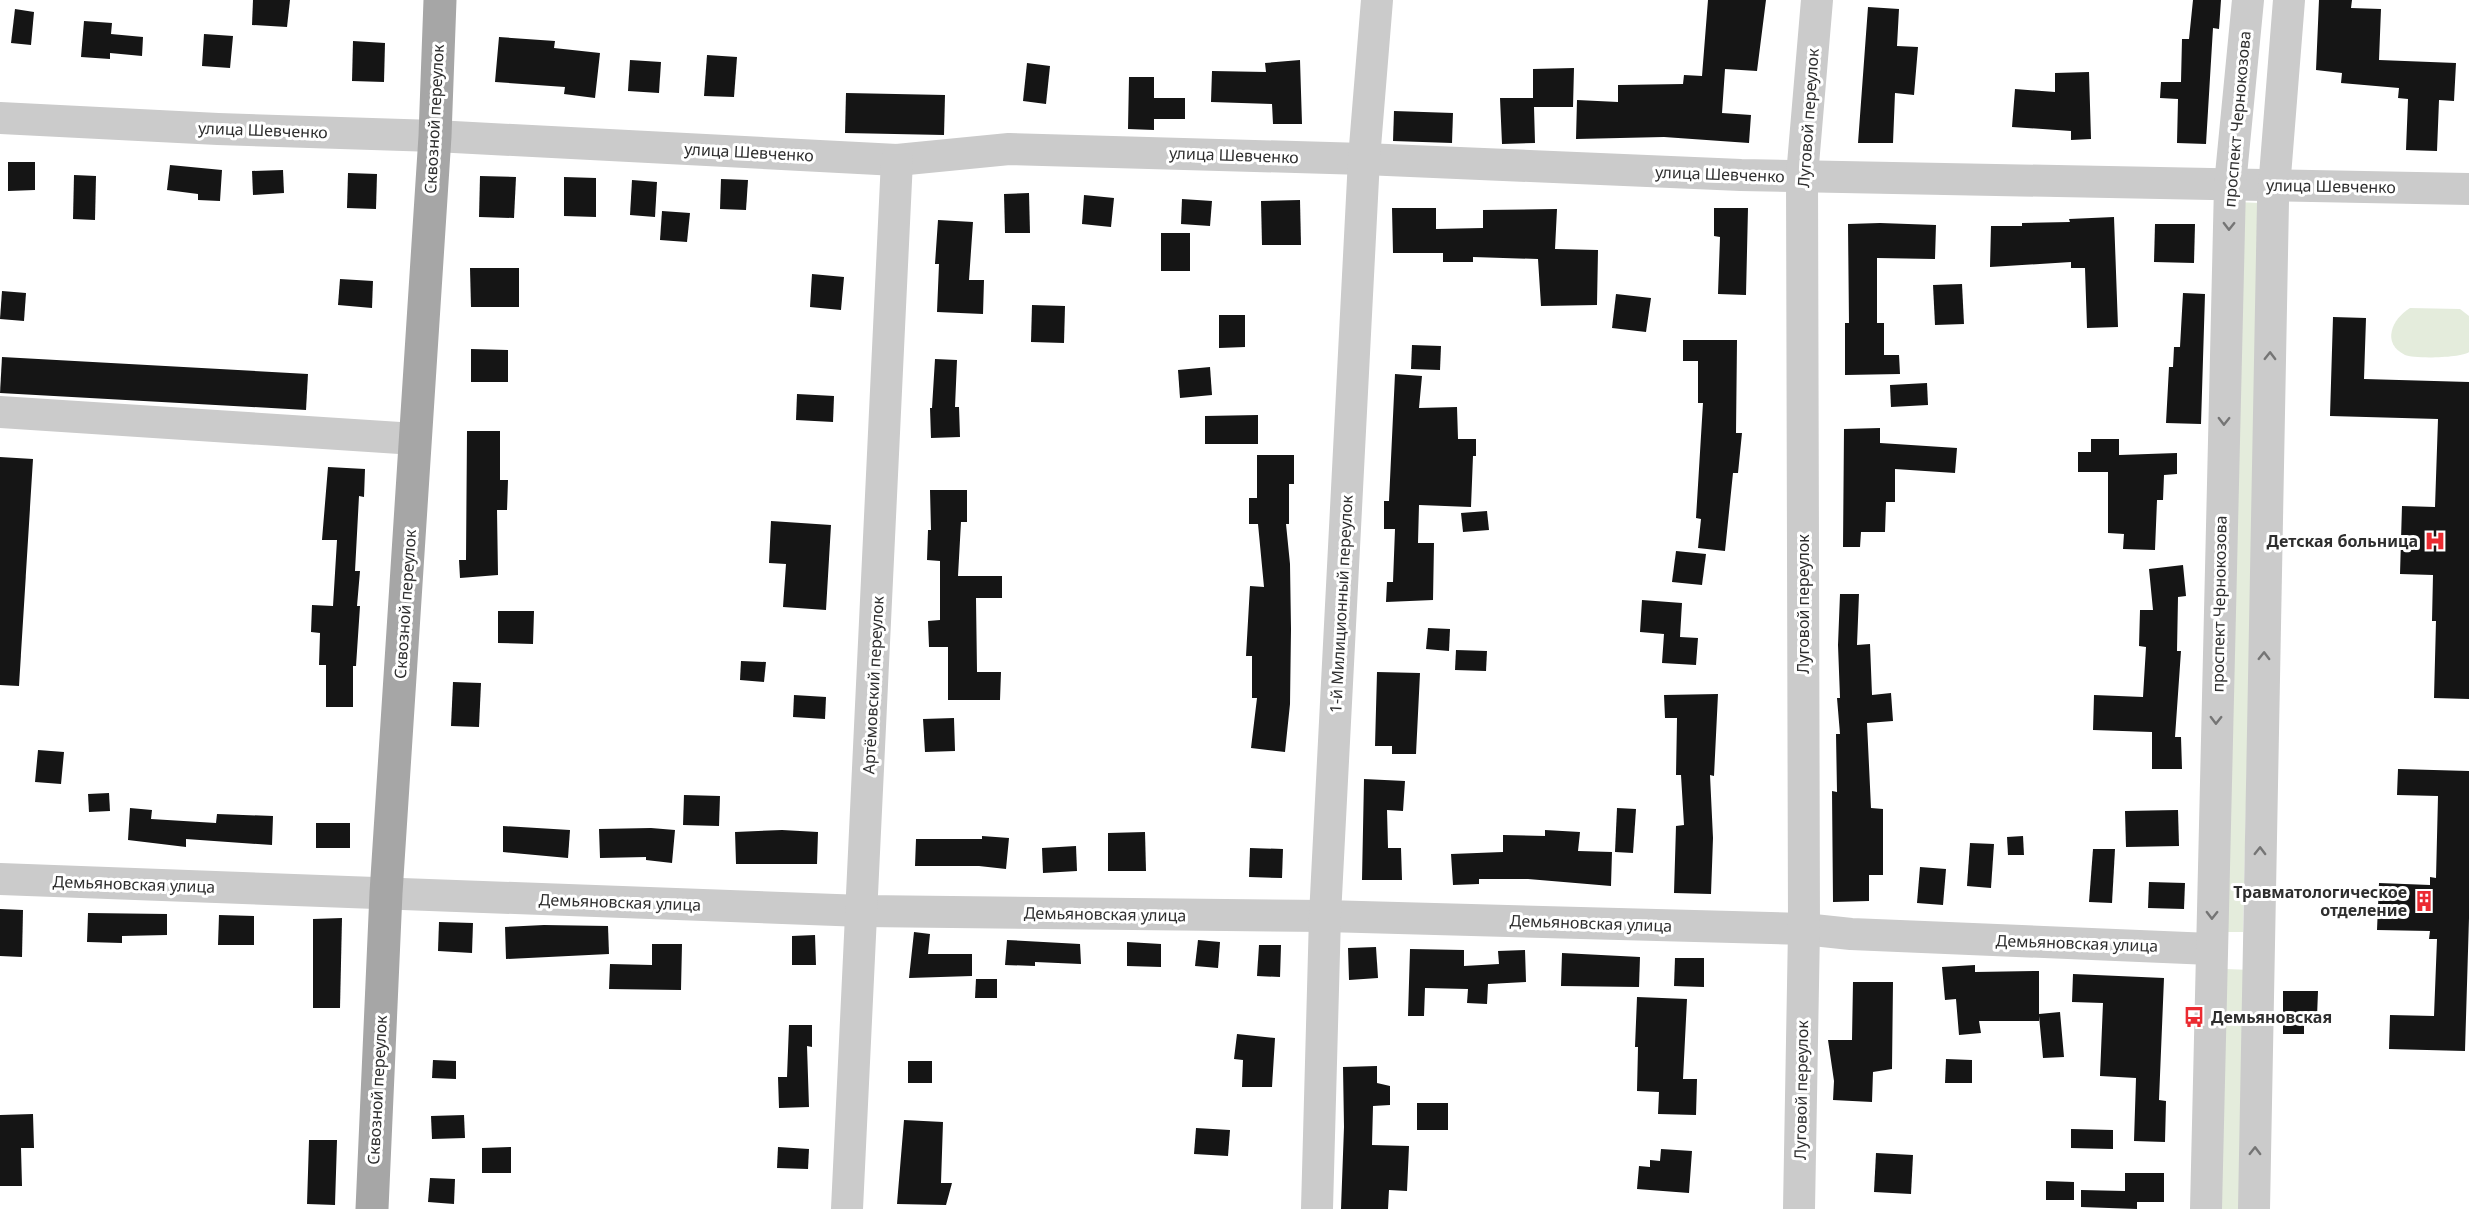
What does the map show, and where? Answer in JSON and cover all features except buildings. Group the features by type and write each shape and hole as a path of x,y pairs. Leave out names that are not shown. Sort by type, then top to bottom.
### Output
{"main road":[{"name":"Сквозной переулок","path":"372,1209 386,893 435,135 440,0"}],"street":[{"name":"1-й Милиционный переулок","path":"1317,1209 1325,916 1364,159 1377,0"},
{"name":"Луговой переулок","path":"1799,1209 1804,929 1802,176 1817,0"},
{"name":"проспект Чернокозова","path":"2206,1209 2230,185 2248,0"},
{"path":"2254,1209 2273,184 2289,0"},
{"name":"улица Шевченко","path":"0,118 218,129 435,135 897,160 1009,148 1802,176 2469,189"},
{"name":"Артёмовский переулок","path":"847,1209 897,160"},
{"path":"0,412 415,439"},
{"name":"Демьяновская улица","path":"0,879 863,911 1325,916 1804,929 1851,934 2211,949"}],"green space":[{"path":"2236,202 2260,203 2243,932 2225,932"},
{"path":"2410,308 2460,309 2469,316 2469,352 2457,356 2427,357 2405,355 2398,350 2391,338 2392,331 2398,318"},
{"path":"2225,969 2252,970 2244,1209 2218,1209"}],"place":[{"name":"Детская больница","path":"2435,541"},
{"name":"Травматологическое отделение","path":"2424,901"},
{"name":"Демьяновская","path":"2194,1017"}]}
